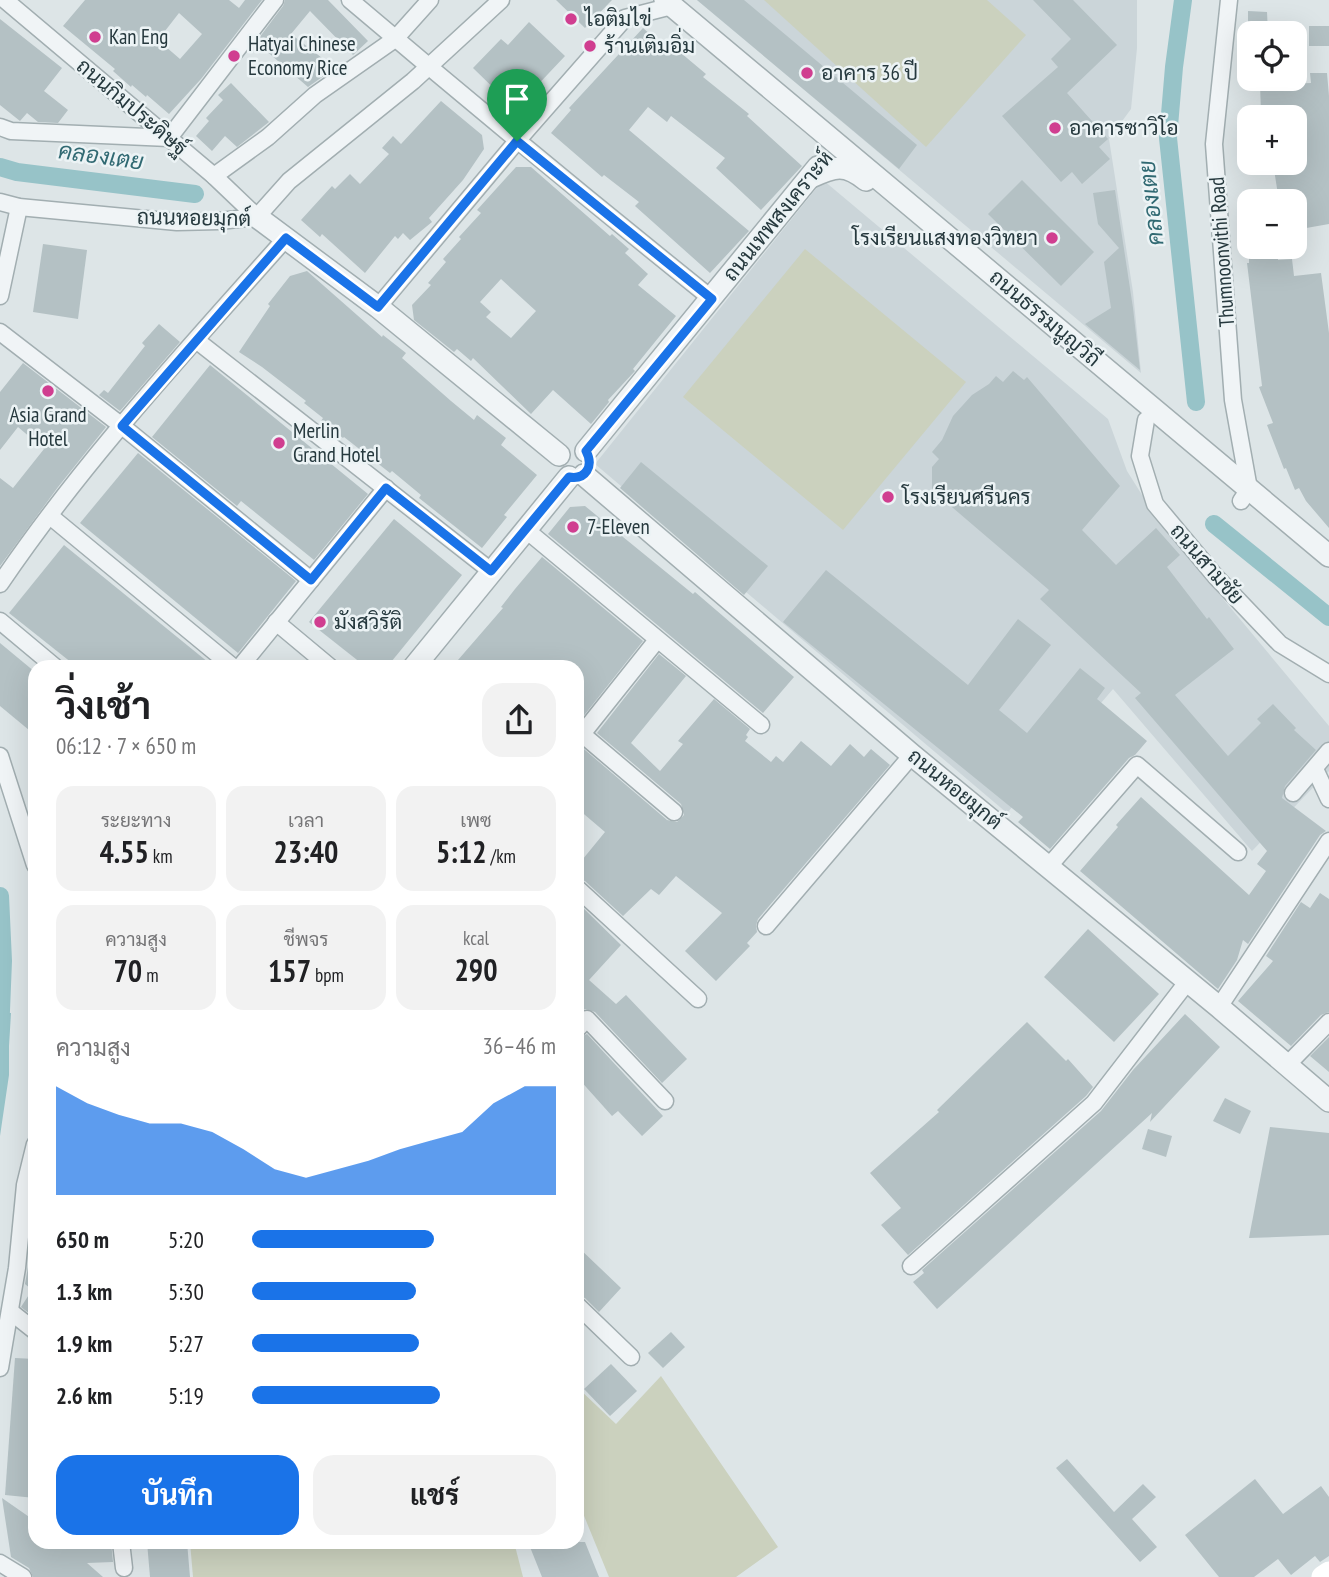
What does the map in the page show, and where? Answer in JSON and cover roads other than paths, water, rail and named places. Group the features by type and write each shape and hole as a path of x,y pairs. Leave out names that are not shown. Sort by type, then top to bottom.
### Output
{"main road":[{"path":"1323,1577 1329,1573"}],"street":[{"name":"ถนนกิมประดิษฐ์","path":"5,0 23,6 252,211"},
{"path":"0,127 11,131 169,138 275,0"},
{"path":"350,0 517,141 712,299"},
{"path":"215,177 268,137 315,95 395,38 430,0"},
{"path":"252,211 351,132 502,0"},
{"name":"Thumnoonvithi Road","path":"1229,0 1214,144 1233,400 1245,495"},
{"path":"378,307 517,141 625,18 669,3"},
{"name":"ถนนธรรมนูญวิถี","path":"669,3 1245,495 1329,573"},
{"name":"ถนนเทพสงเคราะห์","path":"586,451 836,143"},
{"name":"ถนนธรรมนูญวิถี","path":"811,177 838,167 855,171 1146,420 1329,556"},
{"name":"ถนนหอยมุกต์","path":"0,202 177,222 219,221 252,211 378,307 559,455"},
{"path":"0,296 19,206"},
{"path":"0,584 122,426 286,238"},
{"path":"0,332 122,426 311,580"},
{"path":"196,340 491,571"},
{"name":"ถนนสามชัย","path":"1146,420 1140,456 1155,504 1216,577 1280,644 1329,674"},
{"path":"420,660 525,529 576,476 590,461 582,448 566,447 559,455 558,466 560,471 576,476"},
{"name":"ถนนหอยมุกต์","path":"576,476 1188,981 1329,1101"},
{"path":"246,660 386,488"},
{"path":"50,516 225,660"},
{"path":"525,529 761,725"},
{"path":"0,621 47,660"},
{"path":"276,622 322,660"},
{"path":"584,731 657,640"},
{"path":"584,736 674,812"},
{"path":"1293,793 1329,751"},
{"path":"766,926 912,754"},
{"path":"0,756 28,843"},
{"path":"1049,866 1137,765 1238,852"},
{"path":"1315,769 1329,799"},
{"path":"1219,1007 1329,841"},
{"path":"584,894 698,999"},
{"path":"911,1266 1094,1103 1188,981"},
{"path":"584,1022 587,1019 665,1101"},
{"path":"1287,1065 1329,1021"},
{"path":"0,1368 28,1202"},
{"path":"11,1312 28,1325"},
{"path":"584,1312 631,1357"},
{"path":"122,1549 124,1568"},
{"path":"0,1563 23,1577"}],"water":[{"path":"0,1013 11,1013 9,1075 0,1136"}],"waterway":[{"name":"คลองเตย","path":"1183,0 1168,138 1196,402"},
{"name":"คลองเตย","path":"0,167 17,172 195,194"},
{"name":"คลองเตย","path":"1214,524 1329,617"},
{"name":"คลองเตย","path":"0,896 3,961 0,1035"}],"place":[{"name":"ไอติมไข่","path":"571,19"},
{"name":"Kan Eng","path":"95,37"},
{"name":"ร้านเติมอิ่ม","path":"590,46"},
{"name":"Hatyai Chinese Economy Rice","path":"234,56"},
{"name":"อาคาร 36 ปี","path":"807,73"},
{"name":"อาคารซาวิโอ","path":"1055,128"},
{"name":"โรงเรียนแสงทองวิทยา","path":"1052,238"},
{"name":"Asia Grand Hotel","path":"48,391"},
{"name":"Merlin Grand Hotel","path":"279,443"},
{"name":"โรงเรียนศรีนคร","path":"888,497"},
{"name":"7-Eleven","path":"573,527"},
{"name":"มังสวิรัติ","path":"320,622"}]}
